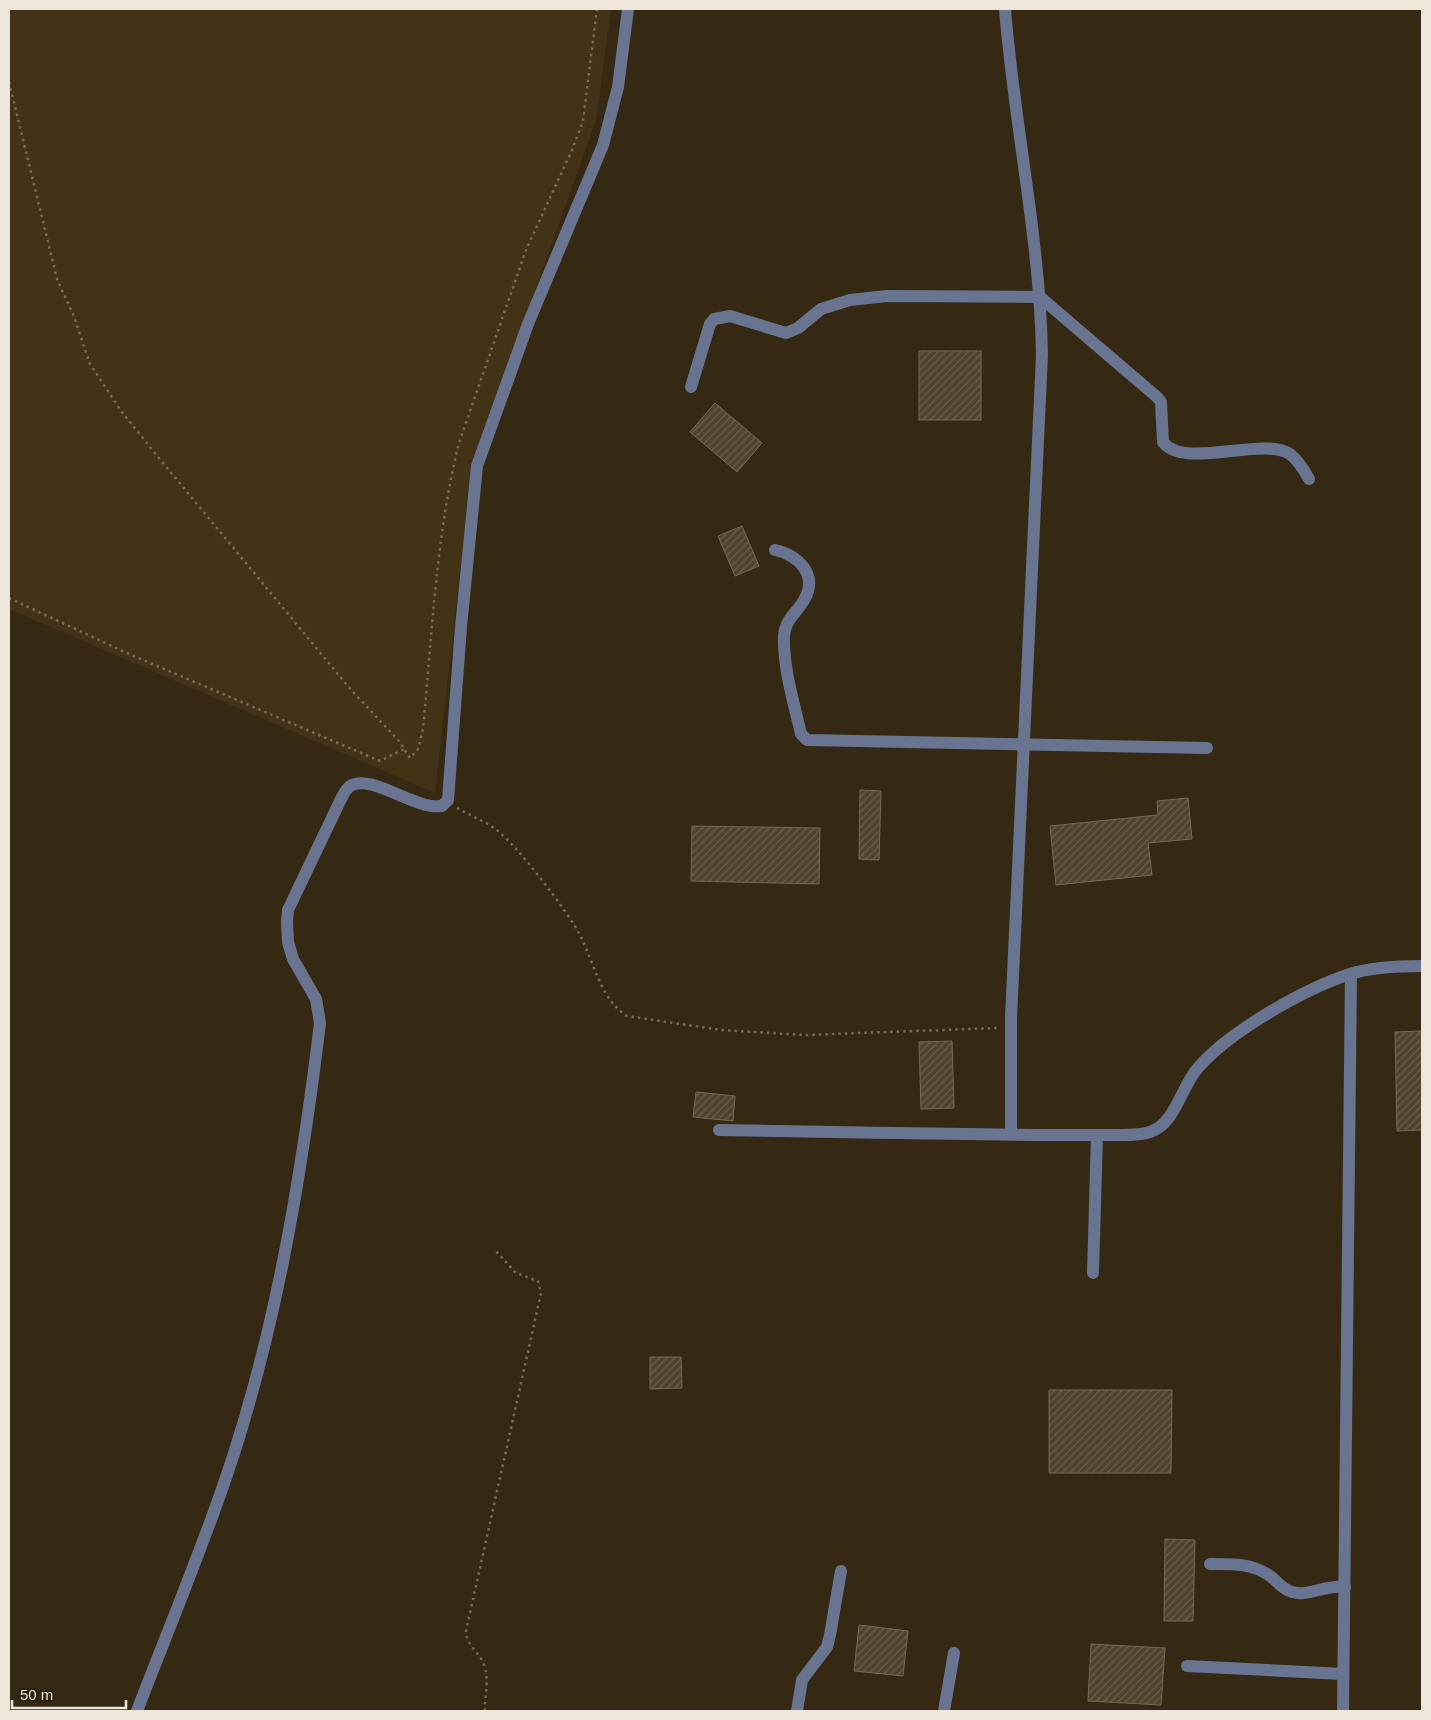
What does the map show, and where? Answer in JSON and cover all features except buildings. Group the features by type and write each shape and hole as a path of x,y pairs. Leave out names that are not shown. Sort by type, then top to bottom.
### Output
{"street":[{"path":"137,1711 221,1492 264,1341 287,1242 320,1023 316,999 293,959 288,942 288,910 340,799 349,787 358,784 372,785 424,806 435,807 446,803 477,466 528,324 602,145 618,87 628,9"},
{"path":"1005,9 1010,66 1040,297 1042,355 1026,744 1011,1028 1011,1134"},
{"path":"691,387 710,324 719,317 730,316 786,333 798,328 821,309 850,300 887,296 1040,297 1157,397 1162,407 1164,442 1169,448 1196,453 1278,450 1293,457 1308,479"},
{"path":"775,550 788,553 798,559 806,569 809,579 807,594 788,620 784,637 785,659 801,734 804,738 818,741 1207,748"},
{"path":"719,1130 1140,1134 1158,1129 1167,1121 1188,1082 1208,1057 1249,1026 1287,1004 1351,974 1378,968 1422,966"},
{"path":"1343,1711 1351,974"},
{"path":"1094,1273 1097,1135"},
{"path":"1210,1564 1251,1566 1270,1576 1286,1590 1293,1592 1312,1592 1330,1586 1345,1587"},
{"path":"797,1711 802,1680 826,1647 830,1635 841,1571"},
{"path":"944,1711 954,1653"},
{"path":"1187,1666 1343,1674"}],"path":[{"path":"9,82 58,279 73,314 90,364 121,411 158,457 410,758"},
{"path":"9,598 129,654 380,760 404,749"},
{"path":"446,803 494,828 514,848 570,920 580,935 610,1001 617,1010 627,1016 721,1030 796,1035 893,1034 1011,1028"},
{"path":"485,1711 488,1676 484,1662 467,1642 466,1628 542,1293 538,1282 516,1273 494,1249"}],"shaded area":[{"path":"9,9 611,9 596,120 472,468 435,793 9,609"}]}
